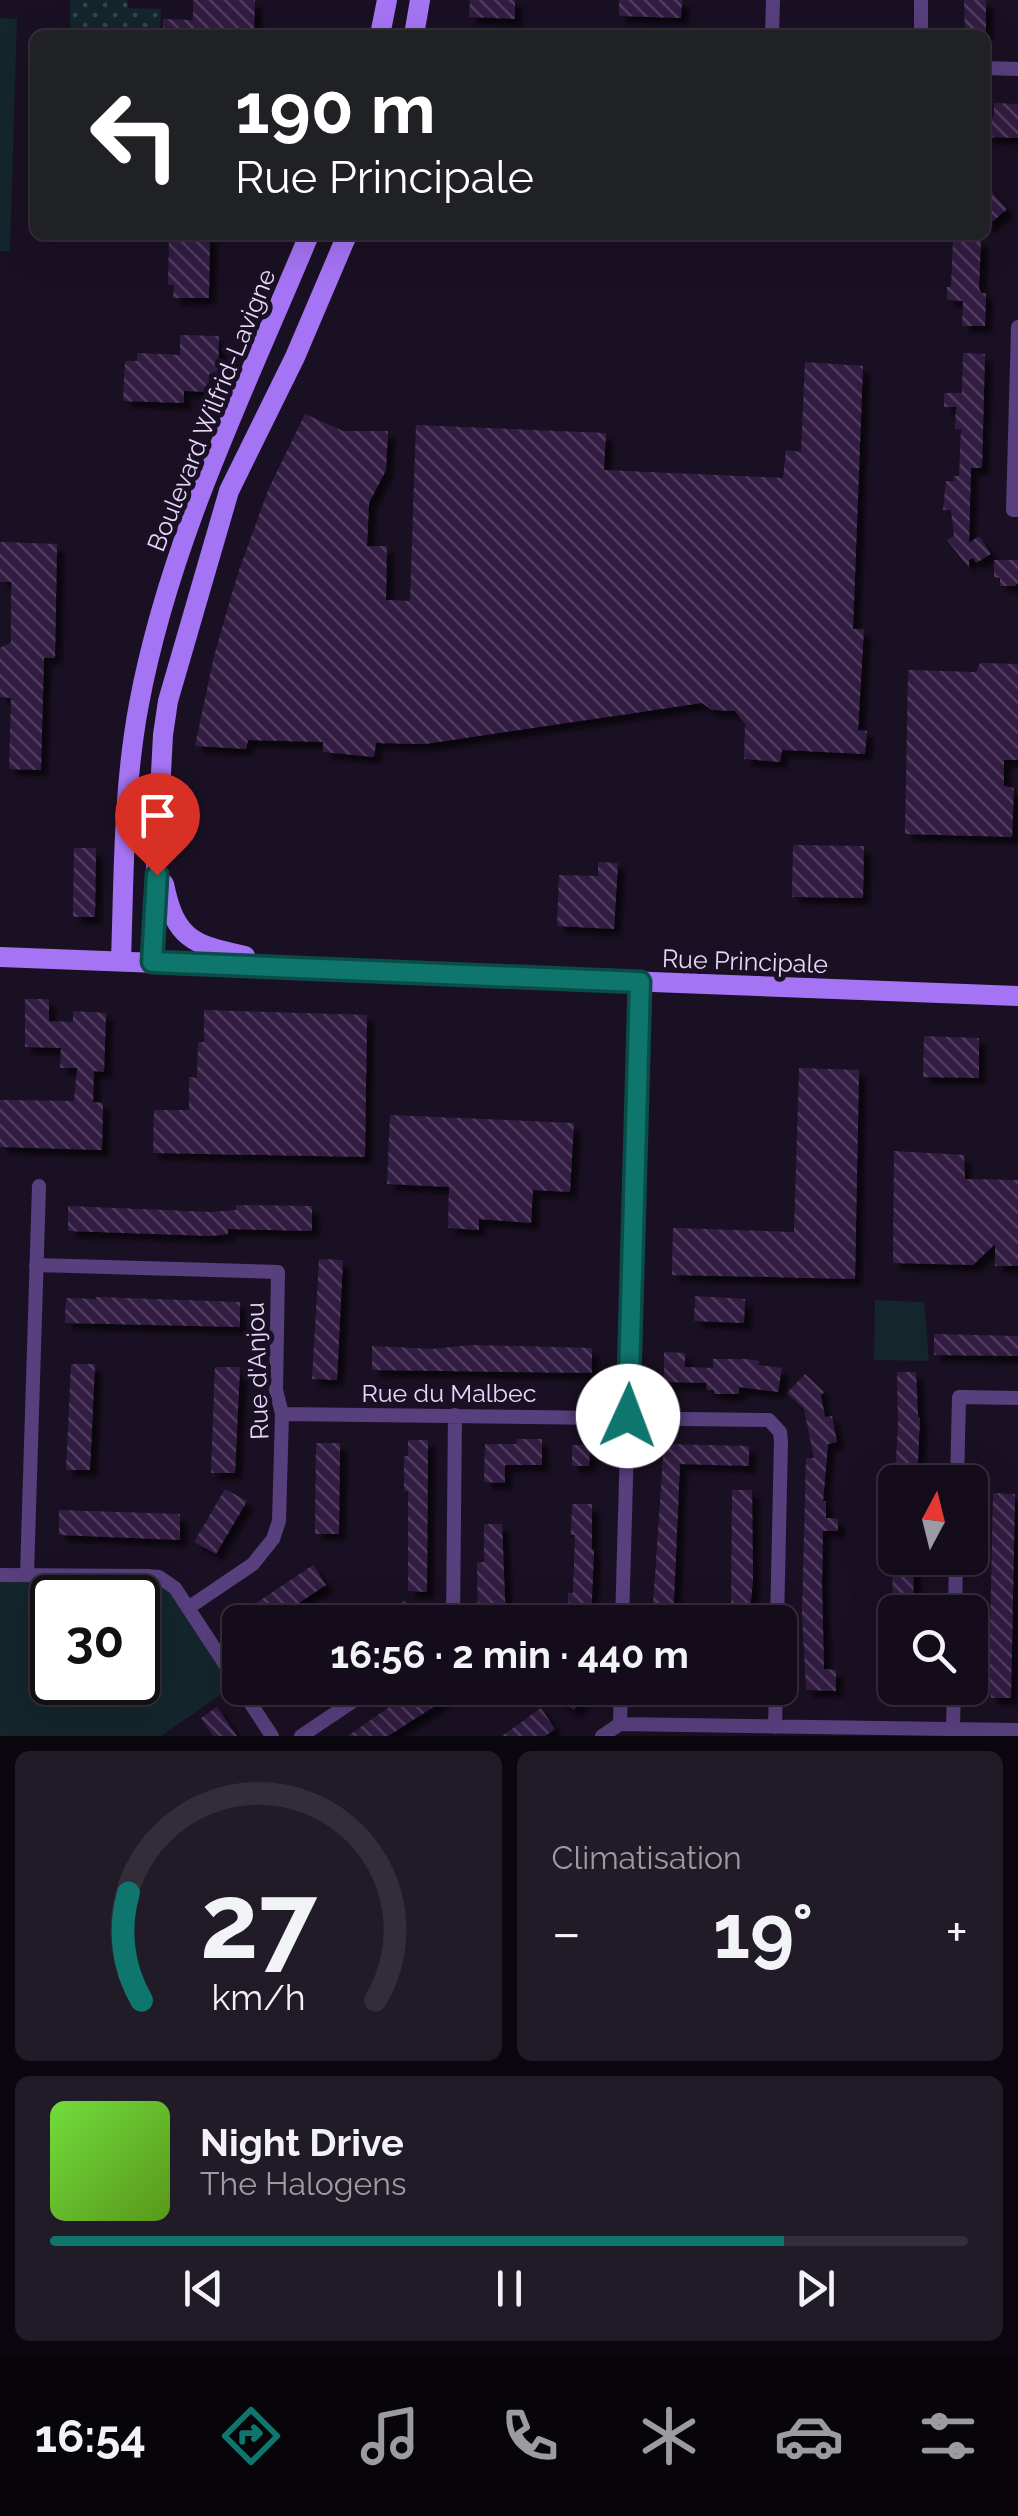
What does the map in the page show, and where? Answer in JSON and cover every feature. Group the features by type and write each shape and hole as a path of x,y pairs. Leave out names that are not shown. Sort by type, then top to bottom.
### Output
{"main road":[{"path":"381,30 387,0"},
{"path":"415,30 420,0"},
{"name":"Boulevard Wilfrid-Lavigne","path":"121,960 130,765 154,638 204,480 308,240"},
{"name":"Boulevard Wilfrid-Lavigne","path":"152,962 168,701 220,518 345,240"},
{"path":"159,842 167,901 181,931 197,944 298,968"},
{"name":"Rue Principale","path":"0,957 1018,996"}],"street":[{"path":"772,30 773,0"},
{"path":"921,30 922,0"},
{"path":"990,68 1018,69"},
{"path":"1018,327 1012,510 1018,510"},
{"path":"622,1605 640,982"},
{"path":"27,1575 38,1186"},
{"name":"Rue d'Anjou","path":"36,1265 278,1272 276,1390 282,1414 282,1504 273,1540 239,1576 188,1608"},
{"path":"958,1465 959,1397 1018,1398"},
{"name":"Rue du Malbec","path":"282,1414 759,1418 776,1425 781,1442 777,1605"},
{"path":"453,1605 456,1416"},
{"path":"0,1575 159,1577 175,1588 272,1736"},
{"path":"301,1736 348,1705"},
{"path":"620,1705 620,1724"},
{"path":"775,1726 776,1705"},
{"path":"953,1730 954,1705"},
{"path":"602,1736 620,1724 1018,1730"}],"shaded area":[{"path":"70,0 127,0 128,8 161,9 160,30 70,30"},
{"path":"0,18 17,19 10,252 0,251"},
{"path":"875,1300 924,1302 929,1361 874,1360"},
{"path":"0,1575 30,1575 30,1705 160,1705 160,1578 222,1665 222,1694 161,1736 0,1736"}],"building":[{"path":"193,0 255,0 254,30 163,30 163,19 193,20"},
{"path":"470,0 515,0 515,19 469,17"},
{"path":"619,0 682,0 681,18 619,16"},
{"path":"964,0 986,0 986,30 965,30"},
{"path":"994,103 1018,104 1018,138 990,137 990,117 994,117"},
{"path":"990,190 1007,209 990,224"},
{"path":"169,240 210,240 209,298 173,298 174,285 168,285"},
{"path":"953,240 981,240 979,288 986,293 985,326 962,326 963,301 947,300 947,287 951,287"},
{"path":"180,335 219,336 218,374 209,374 209,392 184,391 184,403 123,401 125,361 137,361 137,353 180,355"},
{"path":"963,353 985,354 982,468 971,468 969,543 979,536 991,554 976,563 973,558 969,560 969,568 947,540 954,536 951,510 943,510 946,481 959,476 961,429 955,429 956,407 944,407 944,393 962,393"},
{"path":"805,362 863,366 853,629 864,629 858,730 867,731 865,754 782,750 780,762 744,759 745,724 735,711 712,710 702,703 425,744 376,743 374,757 323,752 323,742 248,740 246,749 195,746 214,656 238,573 269,488 305,414 343,431 388,431 386,470 369,503 367,546 387,546 386,600 410,601 416,425 606,433 604,470 783,478 786,450 801,452"},
{"path":"0,542 57,544 55,658 44,658 41,770 9,769 11,698 0,697 0,648 11,642 11,582 0,582"},
{"path":"994,560 1018,560 1015,586 1000,586 1000,578 994,577"},
{"path":"980,663 1018,664 1018,760 1004,760 1004,786 1014,788 1012,837 905,834 908,670 976,672"},
{"path":"793,845 864,846 863,898 792,897"},
{"path":"74,848 96,848 95,917 73,917"},
{"path":"598,862 618,863 614,929 557,926 559,875 598,876"},
{"path":"25,999 49,999 49,1021 73,1022 73,1011 106,1013 104,1072 94,1071 93,1102 103,1103 102,1150 0,1147 0,1100 74,1101 77,1068 60,1068 61,1048 25,1047"},
{"path":"204,1010 367,1015 365,1157 153,1153 154,1110 189,1110 189,1077 197,1078 198,1042 204,1042"},
{"path":"924,1036 979,1038 979,1078 923,1077"},
{"path":"799,1068 859,1070 855,1279 672,1275 673,1228 794,1232"},
{"path":"390,1115 574,1123 570,1192 533,1190 531,1223 479,1219 479,1230 448,1228 449,1187 387,1184"},
{"path":"894,1151 964,1155 965,1179 1018,1180 1018,1266 995,1266 995,1244 973,1265 893,1263"},
{"path":"236,1205 312,1206 312,1231 228,1229 228,1234 212,1236 68,1231 68,1206 212,1212 236,1210"},
{"path":"319,1259 343,1260 337,1380 312,1379"},
{"path":"695,1296 745,1299 744,1323 694,1321"},
{"path":"66,1298 240,1302 240,1327 65,1323"},
{"path":"934,1334 1018,1336 1018,1356 934,1355"},
{"path":"471,1345 592,1348 592,1373 372,1370 372,1346 432,1349"},
{"path":"664,1352 685,1353 685,1367 713,1368 713,1359 748,1359 759,1361 758,1365 782,1368 778,1392 739,1387 739,1394 714,1394 714,1390 707,1390 706,1383 664,1382"},
{"path":"71,1364 95,1364 90,1470 66,1470"},
{"path":"215,1367 240,1367 235,1473 211,1473"},
{"path":"897,1372 916,1372 920,1417 918,1465 896,1465"},
{"path":"805,1374 824,1392 821,1395 825,1417 832,1416 837,1442 828,1444 823,1501 826,1518 838,1519 838,1531 823,1531 822,1584 824,1669 836,1670 836,1691 806,1690 802,1615 806,1458 814,1458 804,1409 787,1393"},
{"path":"517,1439 542,1439 542,1465 505,1465 505,1483 484,1482 485,1444 517,1444"},
{"path":"408,1440 428,1440 427,1592 408,1591 404,1456 408,1456"},
{"path":"316,1443 340,1443 339,1534 315,1534"},
{"path":"664,1444 749,1446 749,1466 680,1464 674,1605 653,1605"},
{"path":"572,1445 590,1445 589,1466 572,1466"},
{"path":"225,1489 247,1501 216,1554 194,1542"},
{"path":"732,1490 752,1490 751,1605 731,1605"},
{"path":"993,1493 1015,1494 1011,1698 991,1698 989,1687"},
{"path":"572,1504 592,1504 592,1605 568,1605 568,1593 573,1593 575,1535 571,1535"},
{"path":"59,1510 180,1514 180,1540 59,1535"},
{"path":"484,1524 502,1524 505,1605 478,1605 477,1562 484,1562"},
{"path":"313,1565 326,1585 296,1605 253,1605"},
{"path":"893,1575 914,1575 913,1595 892,1595"},
{"path":"392,1705 436,1705 388,1736 348,1736"},
{"path":"217,1707 237,1736 213,1736 201,1718"},
{"path":"541,1708 555,1729 545,1736 502,1736"}],"route":[{"path":"157,875 152,962 640,982 628,1416"}]}
